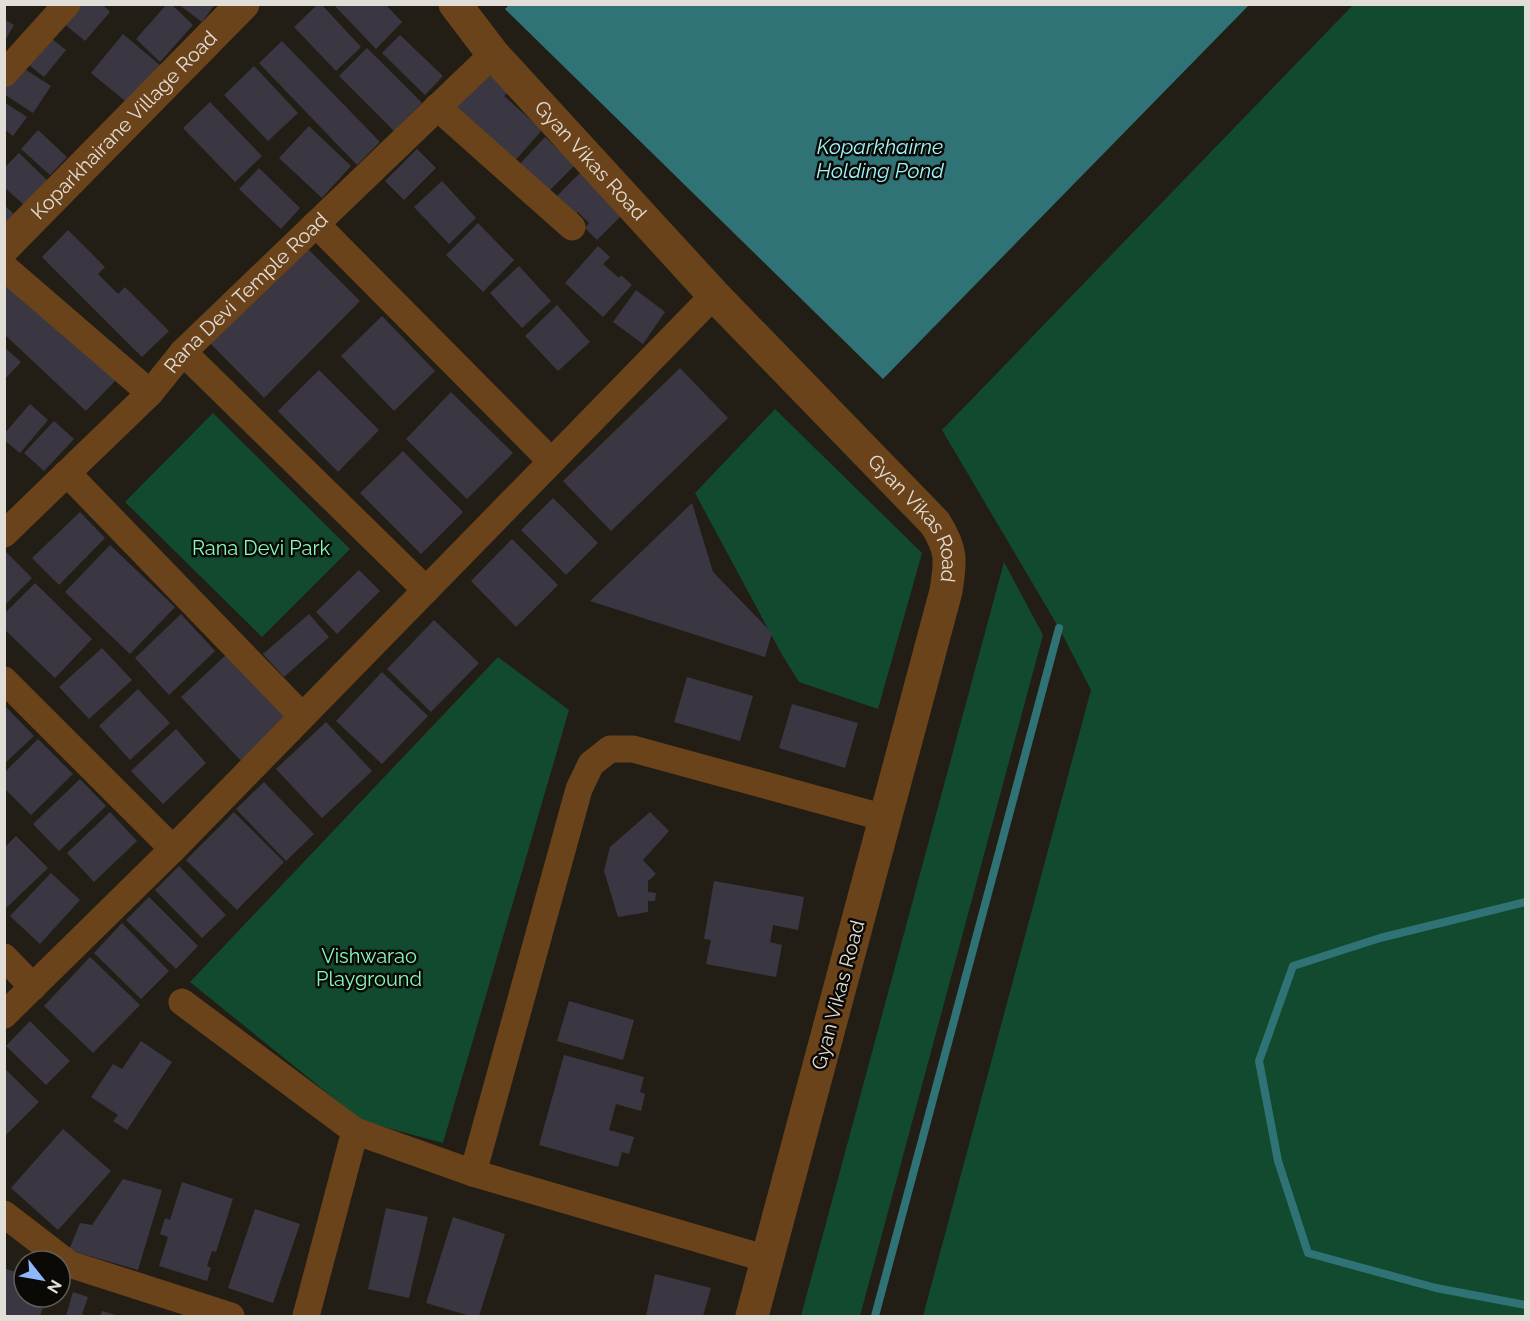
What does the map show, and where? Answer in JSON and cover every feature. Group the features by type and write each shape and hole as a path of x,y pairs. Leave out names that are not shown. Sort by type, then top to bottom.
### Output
{"street":[{"path":"4,74 67,4"},
{"name":"Koparkhairane Village Road","path":"4,246 243,4"},
{"name":"Gyan Vikas Road","path":"455,4 493,54 714,295 935,523 946,541 951,563 946,591 752,1317"},
{"name":"Rana Devi Temple Road","path":"4,534 150,393 183,352 493,54"},
{"path":"437,107 572,227"},
{"path":"316,224 551,461"},
{"path":"4,267 150,393"},
{"path":"4,1015 172,849 714,295"},
{"path":"183,352 426,590"},
{"path":"67,473 302,716"},
{"path":"4,680 172,849"},
{"path":"473,1173 579,789 591,764 610,749 633,749 885,818"},
{"path":"4,957 33,987"},
{"path":"4,992 9,999 4,1006"},
{"path":"182,1002 355,1131 473,1173 767,1258"},
{"path":"306,1317 355,1131"},
{"path":"4,1214 69,1264 231,1317"}],"green space":[{"path":"1353,5 1525,5 1525,1316 923,1316 1091,690 1059,628 942,430"},
{"path":"775,409 922,553 878,709 799,682 695,493"},
{"name":"Rana Devi Park","path":"213,413 350,549 262,637 125,502"},
{"path":"1004,562 1043,635 860,1316 801,1316"},
{"name":"Vishwarao Playground","path":"498,657 569,710 443,1143 362,1121 190,982"}],"water":[{"name":"Koparkhairne Holding Pond","path":"509,5 1249,5 883,379 505,9"}],"building":[{"path":"79,4 102,4 110,12 85,41 63,23"},
{"path":"167,4 171,4 193,25 160,62 136,39"},
{"path":"178,4 215,4 202,22"},
{"path":"318,4 321,4 361,47 336,71 294,27"},
{"path":"333,4 385,4 402,22 376,49"},
{"path":"4,19 14,25 4,42"},
{"path":"42,31 66,50 44,77 20,58"},
{"path":"123,34 161,66 130,105 91,73"},
{"path":"400,35 443,76 425,95 382,53"},
{"path":"282,41 380,142 357,165 259,63"},
{"path":"367,48 422,103 394,131 339,76"},
{"path":"20,66 51,86 33,113 4,94 4,89"},
{"path":"254,66 298,113 268,141 224,95"},
{"path":"485,68 509,91 504,96 542,130 513,163 451,106"},
{"path":"4,102 27,117 13,136 4,129"},
{"path":"210,102 262,156 235,182 183,128"},
{"path":"309,126 351,166 322,198 279,158"},
{"path":"38,130 67,157 50,175 21,149"},
{"path":"545,137 575,165 545,195 517,167"},
{"path":"417,149 436,168 404,200 385,181"},
{"path":"19,153 48,181 24,205 4,187 4,168"},
{"path":"259,168 300,208 281,229 239,189"},
{"path":"584,169 625,212 597,240 585,228 589,223 578,212 573,217 555,198"},
{"path":"442,181 476,218 449,244 414,207"},
{"path":"4,205 14,214 4,224"},
{"path":"478,223 514,260 483,292 446,255"},
{"path":"68,230 105,267 98,274 118,294 125,287 169,331 142,357 42,257"},
{"path":"304,245 360,301 264,398 208,341"},
{"path":"598,246 610,257 603,264 619,278 621,275 632,285 603,317 565,283"},
{"path":"519,266 551,301 522,328 490,293"},
{"path":"4,277 116,380 86,411 4,334"},
{"path":"636,290 665,312 643,344 613,322"},
{"path":"557,305 590,342 558,371 525,336"},
{"path":"382,316 435,371 394,411 341,356"},
{"path":"4,347 21,362 4,380"},
{"path":"680,368 728,418 611,531 563,481"},
{"path":"319,370 379,430 338,472 278,411"},
{"path":"451,392 513,453 467,499 406,439"},
{"path":"30,404 48,420 20,453 4,440 4,434"},
{"path":"54,421 74,439 44,471 24,453"},
{"path":"403,451 463,512 421,554 360,493"},
{"path":"553,498 598,543 566,575 521,530"},
{"path":"692,503 713,572 772,633 765,657 590,601"},
{"path":"80,512 105,538 59,585 32,558"},
{"path":"512,539 558,585 516,627 471,581"},
{"path":"110,545 175,607 130,654 65,592"},
{"path":"4,550 32,578 4,606"},
{"path":"359,570 380,591 337,634 316,612"},
{"path":"35,583 92,639 55,678 4,629 4,614"},
{"path":"181,614 215,651 169,695 135,658"},
{"path":"309,614 329,637 284,677 263,654"},
{"path":"434,620 479,663 431,712 387,669"},
{"path":"102,648 132,680 89,719 59,687"},
{"path":"226,655 290,723 245,765 181,697"},
{"path":"382,672 428,716 382,764 336,721"},
{"path":"687,677 753,696 740,741 674,722"},
{"path":"138,689 170,723 130,760 99,726"},
{"path":"792,704 858,723 845,768 779,748"},
{"path":"4,705 34,736 4,764"},
{"path":"326,722 372,771 322,818 276,769"},
{"path":"176,729 206,763 163,804 131,771"},
{"path":"38,739 73,774 31,815 4,788 4,773"},
{"path":"80,779 106,806 59,851 33,824"},
{"path":"264,782 314,834 286,861 236,809"},
{"path":"110,812 137,841 94,882 67,853"},
{"path":"234,812 284,862 237,910 186,860"},
{"path":"650,812 669,831 643,860 656,874 648,881 648,892 656,893 655,901 648,901 648,912 618,917 604,871 610,847"},
{"path":"16,836 48,868 4,910 4,848"},
{"path":"179,866 226,915 202,938 155,890"},
{"path":"51,873 80,900 40,944 10,916"},
{"path":"714,881 804,897 798,930 773,925 770,942 782,945 776,977 706,964 711,940 704,939"},
{"path":"149,897 198,946 176,969 126,920"},
{"path":"122,923 169,971 141,999 94,953"},
{"path":"90,957 140,1005 93,1053 44,1006"},
{"path":"569,1001 634,1020 623,1060 557,1041"},
{"path":"30,1021 70,1061 46,1085 6,1046"},
{"path":"141,1041 172,1062 127,1130 113,1121 118,1115 91,1097 113,1064 122,1069"},
{"path":"564,1055 644,1077 640,1092 645,1094 641,1111 616,1104 609,1130 634,1137 629,1154 622,1152 618,1167 539,1145"},
{"path":"4,1068 39,1102 4,1137"},
{"path":"63,1129 111,1171 58,1230 11,1188"},
{"path":"123,1179 162,1190 138,1270 69,1249 80,1223 92,1225"},
{"path":"182,1182 233,1199 216,1252 212,1251 207,1266 211,1268 207,1281 159,1266 168,1237 160,1234 165,1218 170,1220"},
{"path":"386,1208 428,1217 409,1298 368,1289"},
{"path":"255,1209 300,1224 273,1303 228,1288"},
{"path":"453,1217 505,1234 479,1316 470,1316 426,1303"},
{"path":"4,1268 12,1271 12,1309 43,1309 40,1316 4,1316"},
{"path":"655,1274 711,1288 703,1316 646,1316"},
{"path":"73,1292 88,1297 82,1314 88,1316 66,1316 68,1309 72,1309"},
{"path":"102,1311 119,1316 100,1316"}],"waterway":[{"path":"875,1316 1059,628"},
{"path":"1526,902 1380,938 1293,966 1259,1061 1278,1161 1308,1253 1436,1288 1526,1305"}]}
